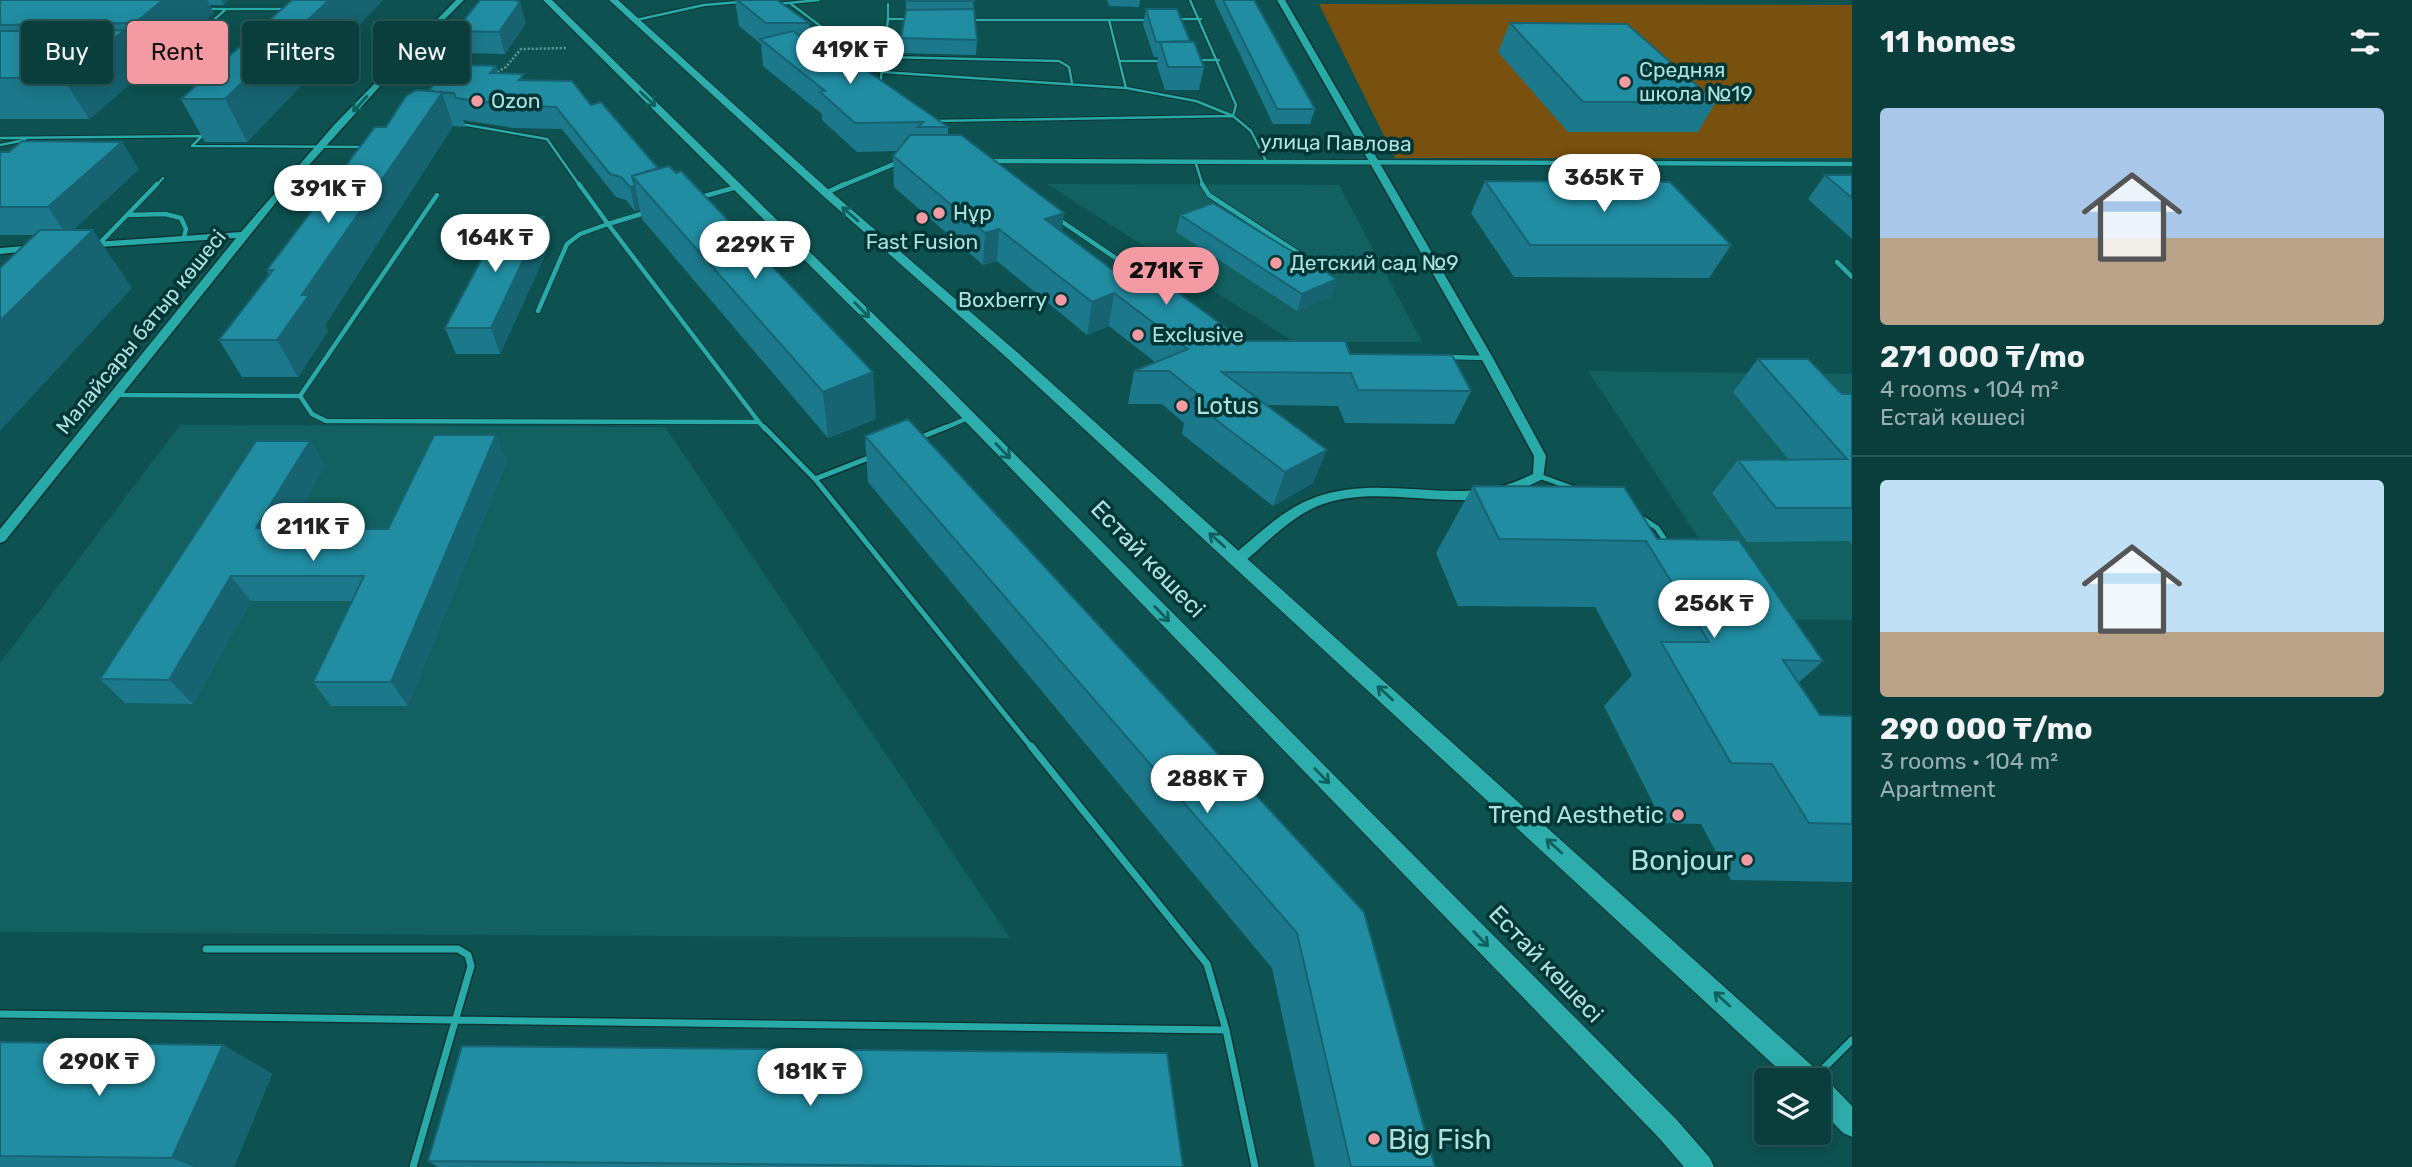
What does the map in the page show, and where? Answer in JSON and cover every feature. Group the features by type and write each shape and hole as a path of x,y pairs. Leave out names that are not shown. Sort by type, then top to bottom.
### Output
{"main road":[{"name":"Естай көшесі","path":"547,0 970,417 1668,1129 1701,1167"},
{"path":"613,0 1238,559 1798,1068"},
{"path":"1831,1102 1852,1124"}],"street":[{"name":"Малайсары батыр көшесі","path":"0,538 243,235 322,146 460,0"},
{"path":"1238,559 1295,512 1323,499 1381,492 1468,494 1527,484 1539,476 1540,456 1487,358 1281,0"},
{"path":"826,193 883,165 909,161"},
{"name":"улица Павлова","path":"986,161 1851,164"},
{"path":"74,246 243,235"},
{"path":"0,251 50,247"}],"lane":[{"path":"778,4 819,0"},
{"path":"1190,0 1219,60 1236,105 1233,116"},
{"path":"636,20 704,5 744,2"},
{"path":"791,4 882,72 1072,83 1126,88 1184,98 1233,116 1251,131 1266,161"},
{"path":"869,84 879,92 888,4"},
{"path":"200,9 291,9"},
{"path":"213,21 226,9"},
{"path":"888,19 915,19"},
{"path":"1175,19 1201,19"},
{"path":"971,20 1149,20"},
{"path":"1109,20 1126,88"},
{"path":"796,27 858,76"},
{"path":"884,57 1059,61 1069,67 1072,83"},
{"path":"1191,60 1219,60"},
{"path":"1121,61 1177,61"},
{"path":"922,118 936,121 1233,116"},
{"path":"451,122 547,139 608,224 759,422 815,479 1207,964 1226,1030 1255,1167"},
{"path":"210,128 192,146 374,146"},
{"path":"0,138 201,136"},
{"path":"0,145 39,138"},
{"path":"29,145 39,138"},
{"path":"1195,161 1202,184 1209,195 1323,269"},
{"path":"90,253 163,178"},
{"path":"699,198 737,187"},
{"path":"300,396 437,195"},
{"path":"538,311 567,244 580,234 660,209"},
{"path":"127,215 165,214 181,218 186,229 184,237"},
{"path":"1051,214 1164,290"},
{"path":"1837,262 1852,277"},
{"path":"1447,357 1487,358"},
{"path":"116,395 300,396"},
{"path":"300,396 312,414 326,421 759,422"},
{"path":"917,438 970,417"},
{"path":"815,479 879,454"},
{"path":"1539,476 1575,489"},
{"path":"1632,512 1657,528 1672,550"},
{"path":"206,949 458,949 468,955 471,965 457,1020 413,1167"},
{"path":"0,1014 1226,1030"},
{"path":"1823,1068 1852,1040"}],"path":[{"path":"488,77 506,67 522,49 566,48"}],"shaded area":[{"path":"1319,4 1852,5 1852,158 1395,158"},
{"name":"Детский сад №9","path":"1047,184 1339,185 1422,342 1294,342"},
{"path":"1588,371 1852,374 1852,620 1752,619"},
{"path":"180,425 665,427 1010,938 0,932 0,663"}],"building":[{"path":"0,0 163,0 137,21 127,23 21,21 21,25 0,25"},
{"path":"292,0 329,0 307,21 268,21"},
{"path":"480,0 520,2 499,32 470,31 470,21 463,21"},
{"path":"737,0 777,0 809,23 766,23"},
{"path":"973,0 974,1 906,1"},
{"path":"1223,0 1254,0 1315,109 1277,109"},
{"path":"974,9 977,40 901,38 906,10"},
{"path":"1146,9 1177,9 1190,41 1156,42"},
{"path":"1510,23 1627,24 1716,102 1583,102"},
{"path":"113,30 125,30 113,39"},
{"path":"0,31 21,31 21,78 0,78"},
{"path":"793,31 845,70 863,68 948,127 918,127 923,122 855,123 820,92 825,91 760,39"},
{"path":"1160,42 1194,42 1204,67 1168,67"},
{"path":"242,45 242,83 225,99 181,99 198,84 228,84 228,57"},
{"path":"470,65 496,66 490,73 524,74 519,80 572,81 591,105 601,102 658,168 632,176 635,186 630,187 621,177 610,174 556,107 507,105 456,98 454,93 428,91 434,84 470,84"},
{"path":"416,90 454,93 442,93 302,295 309,295 277,340 219,340 273,270 267,270 375,127 386,127 406,96"},
{"path":"910,135 961,135 1064,213 1045,219 1134,286 1130,288 1157,277 1244,341 1345,341 1350,354 1452,355 1471,391 1358,390 1351,373 1222,372 1327,450 1285,472 1190,400 1199,395 1169,371 1134,371 1188,349 1114,293 1092,302 999,229 985,233 893,156"},
{"path":"22,141 122,142 48,207 0,207 0,152 9,152"},
{"path":"669,166 676,173 681,171 873,372 823,392 632,176"},
{"path":"1825,175 1852,175 1852,198"},
{"path":"1485,181 1670,182 1731,245 1530,245"},
{"path":"1213,203 1337,279 1302,294 1180,215"},
{"path":"504,217 544,217 491,328 445,328"},
{"path":"40,230 93,230 0,321 0,268"},
{"path":"1758,359 1808,359 1842,394 1852,394 1852,508 1776,508 1738,460 1847,459"},
{"path":"908,419 1364,912 1435,1167 1351,1167 1297,933 865,436"},
{"path":"434,435 496,435 391,682 313,682 364,576 231,576 169,680 100,679 256,441 310,441 256,528 388,529"},
{"path":"1473,486 1624,487 1657,539 1739,540 1823,661 1783,660 1820,715 1852,716 1852,824 1809,823 1772,764 1731,763 1661,642 1709,642 1646,541 1499,539"},
{"path":"0,1042 223,1045 172,1158 0,1156"},
{"path":"462,1046 1167,1053 1183,1167 428,1161"}],"place":[{"name":"Средняя школа №19","path":"1625,82"},
{"name":"Ozon","path":"477,101"},
{"name":"Нұр","path":"939,213"},
{"name":"Fast Fusion","path":"922,218"},
{"name":"Детский сад №9","path":"1276,263"},
{"name":"Boxberry","path":"1061,300"},
{"name":"Exclusive","path":"1138,335"},
{"name":"Lotus","path":"1182,406"},
{"name":"Trend Aesthetic","path":"1678,815"},
{"name":"Bonjour","path":"1747,860"},
{"name":"Big Fish","path":"1374,1139"}]}
